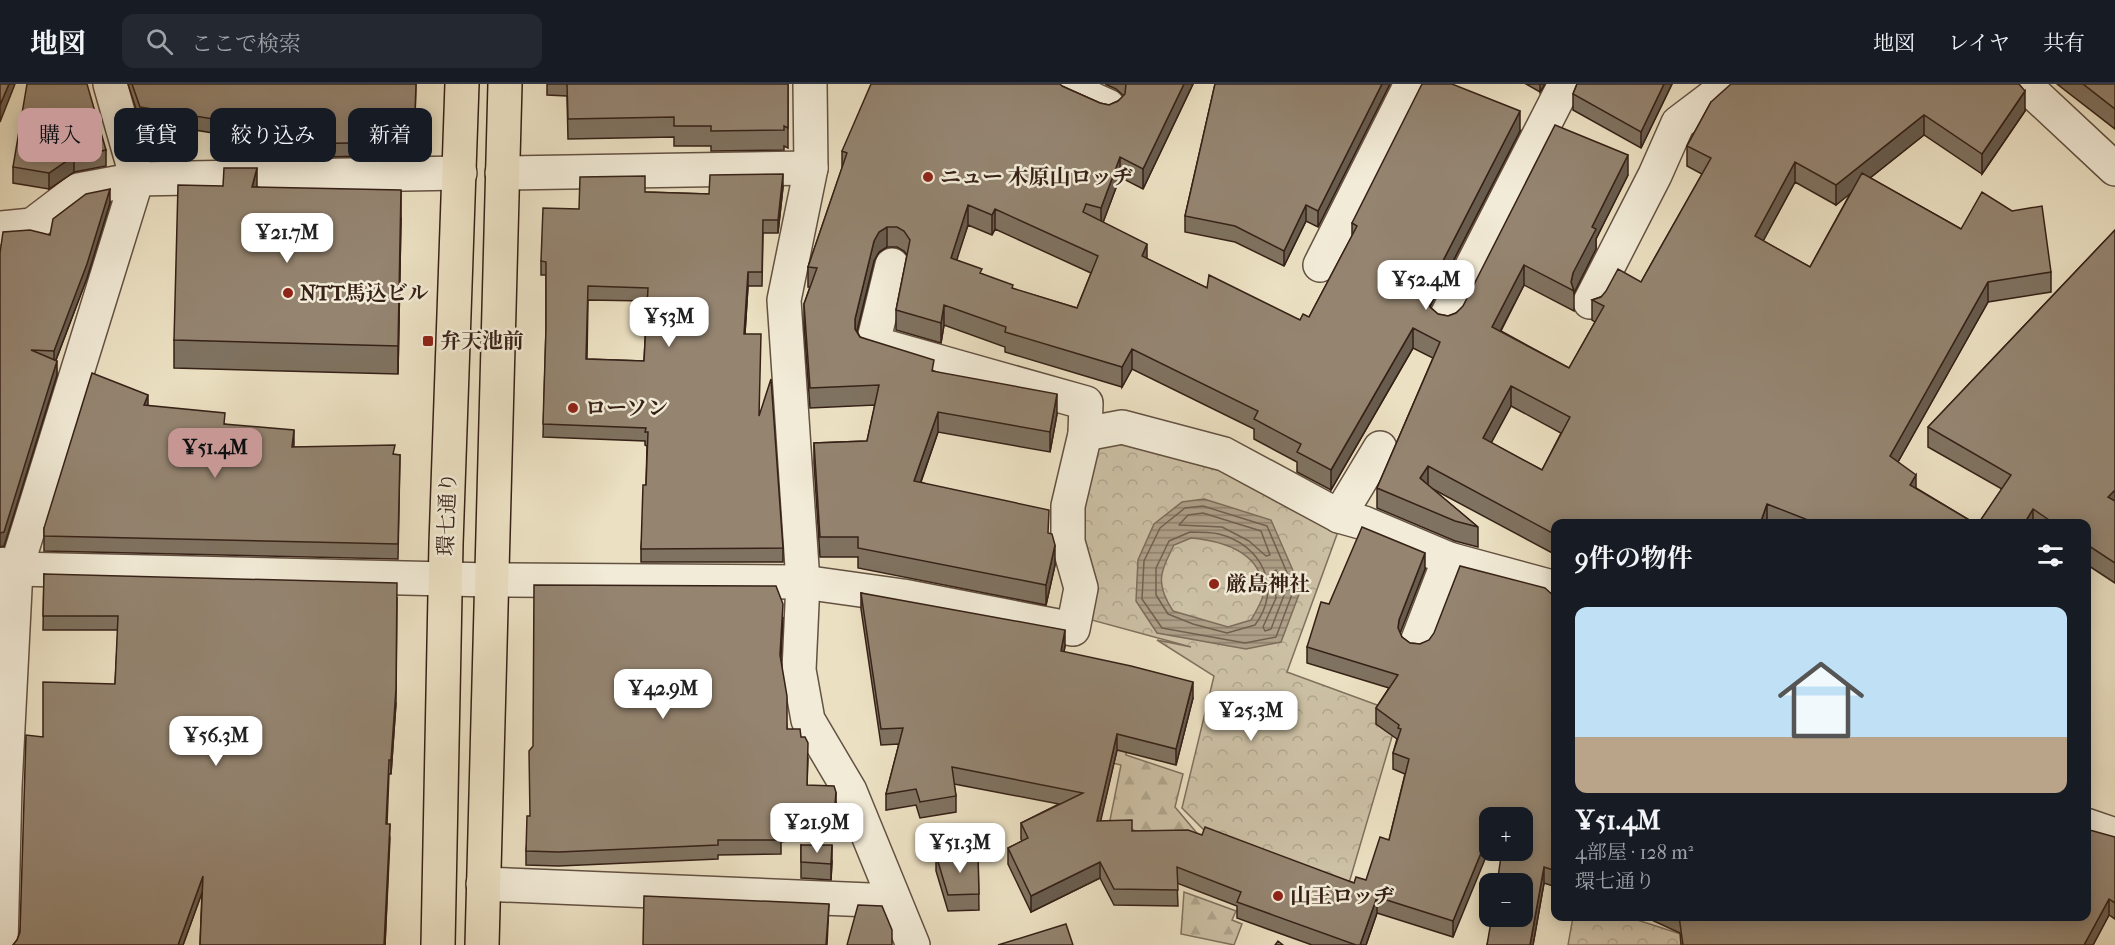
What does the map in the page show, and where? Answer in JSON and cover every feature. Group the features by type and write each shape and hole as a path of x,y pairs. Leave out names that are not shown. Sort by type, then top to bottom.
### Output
{"main road":[{"name":"環七通り","path":"438,945 446,579 462,84"},
{"path":"482,945 505,84"}],"street":[{"path":"1,945 8,566 136,179 110,84"},
{"path":"810,84 811,168 784,300 803,582 799,670 808,720 850,791 913,945"},
{"path":"1320,265 1411,84"},
{"path":"1446,317 1565,84"},
{"path":"1590,302 1655,175 1678,123 1715,95 1721,84"},
{"path":"2024,84 2115,169"},
{"path":"1067,86 1108,106"},
{"path":"502,173 811,168"},
{"path":"0,228 32,225 78,190 136,179 460,173"},
{"path":"8,566 491,580 803,582 903,596 1073,629 1081,588 1068,542 1068,506 1085,434 1086,403 873,343 892,265"},
{"path":"1085,434 1122,427 1224,454 1339,516 1449,560 1551,587"},
{"path":"1339,516 1380,447"},
{"path":"1417,642 1449,560"},
{"path":"2091,827 2115,835"},
{"path":"483,884 894,901"}],"green space":[{"path":"1085,434 1219,466 1340,526 1287,672 1399,713 1349,883 1209,835 1182,808 1214,676 1157,640 1191,647 1088,619 1075,517"},
{"path":"1131,731 1126,755 1183,774 1175,807 1201,838 1184,852 1110,820 1121,765 1060,750"},
{"path":"1184,892 1236,911 1232,920 1242,924 1234,945 1181,934"},
{"path":"1572,921 1640,921 1687,936 1684,945 1568,945"}],"water":[{"path":"1204,499 1271,520 1301,589 1281,642 1246,649 1157,633 1136,601 1138,560 1154,524 1182,502","holes":["1191,538 1229,546 1240,552 1250,559 1257,569 1262,581 1263,595 1251,620 1228,627 1173,611 1167,601 1162,578 1165,563 1174,545"]}],"building":[{"path":"0,84 9,84 0,105"},
{"path":"27,84 87,84 94,108 23,108"},
{"path":"132,84 416,84 415,108 348,108 348,143 336,143 336,108 210,108 210,118 198,116 198,108 140,107"},
{"path":"567,84 788,84 788,128 784,126 784,130 711,131 711,126 674,126 674,117 568,119"},
{"path":"871,84 1060,84 1109,105 1118,101 1125,94 1126,84 1184,84 1143,169 1120,157 1101,208 1086,204 1083,212 1147,244 1142,256 1207,288 1209,275 1300,320 1303,314 1309,317 1357,226 1352,223 1422,84 1452,84 1520,111 1429,288 1427,297 1430,307 1438,314 1448,316 1456,313 1463,306 1555,125 1628,155 1592,227 1596,229 1573,273 1571,282 1574,291 1524,265 1492,327 1569,368 1604,306 1592,300 1601,297 1618,269 1641,282 1711,158 1687,146 1711,102 1731,84 2019,84 2025,91 1982,154 1924,115 1836,185 1795,162 1755,236 1810,267 1862,173 1961,229 1982,192 2012,211 2042,206 2051,272 1988,282 1890,456 1916,475 1910,485 1968,519 1805,519 1767,504 1762,519 1551,519 1551,532 1428,466 1420,478 1478,527 1455,521 1377,488 1440,342 1413,328 1331,470 1297,452 1301,444 1254,419 1258,411 1132,349 1122,367 1005,332 1006,327 944,305 941,323 896,310 910,240 904,231 897,227 887,227 879,232 874,241 855,319 855,329 860,337 934,360 932,371 1057,394 1050,432 938,412 914,481 1049,510 1048,533 1052,534 1055,545 1046,585 858,548 858,537 820,537 814,443 867,441 879,385 810,388 804,304 817,268 808,267 847,153 842,151","holes":["968,205 992,215 995,209 1098,256 1077,308 1012,288 1013,285 980,273 982,269 951,258","1511,386 1570,417 1542,470 1483,438"]},
{"path":"1215,84 1382,84 1318,211 1306,205 1284,251 1235,226 1185,216"},
{"path":"1577,84 1664,84 1641,132 1573,94"},
{"path":"2083,84 2115,84 2115,109"},
{"path":"102,136 106,150 102,151"},
{"path":"18,137 18,162 65,162 49,173 13,167"},
{"name":"NTT馬込ビル","path":"224,168 257,168 252,187 401,190 398,346 174,340 178,185 223,186"},
{"path":"783,174 778,220 763,220 762,272 748,272 744,334 761,334 759,416 771,379 783,548 641,549 643,485 646,485 648,432 645,432 646,428 543,424 546,262 541,261 543,208 579,209 580,177 645,176 645,192 709,194 710,175","holes":["588,286 648,288 644,361 586,359"]},
{"path":"110,189 87,264 54,351 31,350 57,361 4,532 0,533 0,253 3,232 30,230 50,235 53,219 86,194"},
{"path":"2115,230 2115,490 2108,497 2115,501 2115,563 2091,547 2091,519 2048,519 2033,509 2027,519 1981,519 2011,475 1928,427"},
{"path":"92,373 148,395 144,405 225,413 224,424 294,430 292,447 395,445 393,454 400,455 398,544 44,536 44,528"},
{"path":"1362,527 1425,553 1399,620 1398,628 1402,637 1410,643 1420,644 1429,640 1434,633 1460,566 1545,588 1551,593 1551,869 1544,867 1530,945 1487,945 1490,927 1533,927 1533,873 1499,873 1500,861 1533,861 1533,807 1479,807 1479,858 1453,921 1377,897 1360,945 1356,945 1237,902 1241,892 1177,867 1178,890 1114,889 1100,862 1031,896 1008,848 1028,838 1021,823 1083,793 952,767 956,796 920,802 916,789 886,794 903,728 881,729 861,593 1065,630 1061,651 1193,682 1176,749 1117,734 1097,821 1132,820 1132,831 1188,830 1202,835 1205,827 1354,883 1356,877 1366,880 1380,837 1389,840 1409,759 1393,753 1401,729 1376,708 1398,675 1307,647 1321,602 1329,604"},
{"path":"44,574 397,583 396,689 386,824 390,824 384,945 200,945 203,876 178,945 13,945 20,932 26,735 43,737 43,682 115,684 118,616 43,616"},
{"path":"534,585 776,586 783,604 780,655 787,696 787,729 800,729 801,737 805,737 808,743 807,785 834,786 836,792 834,818 780,828 781,840 718,840 718,845 559,852 526,851 527,816 530,816 529,751 533,746"},
{"path":"2091,830 2115,837 2115,903 2109,899 2084,945 1683,945 1680,921 2091,921"},
{"path":"801,845 832,845 831,864 801,862"},
{"path":"978,854 979,894 948,895 936,855"},
{"path":"644,896 829,904 826,945 643,945"},
{"path":"858,905 882,906 892,930 892,945 847,945"},
{"path":"1066,924 1073,945 998,945"}],"place":[{"name":"ニュー 木原山ロッヂ","path":"928,177"},
{"name":"NTT馬込ビル","path":"288,293"},
{"name":"弁天池前","path":"428,341"},
{"name":"ローソン","path":"573,408"},
{"name":"厳島神社","path":"1214,584"},
{"name":"山王ロッヂ","path":"1278,896"}]}
